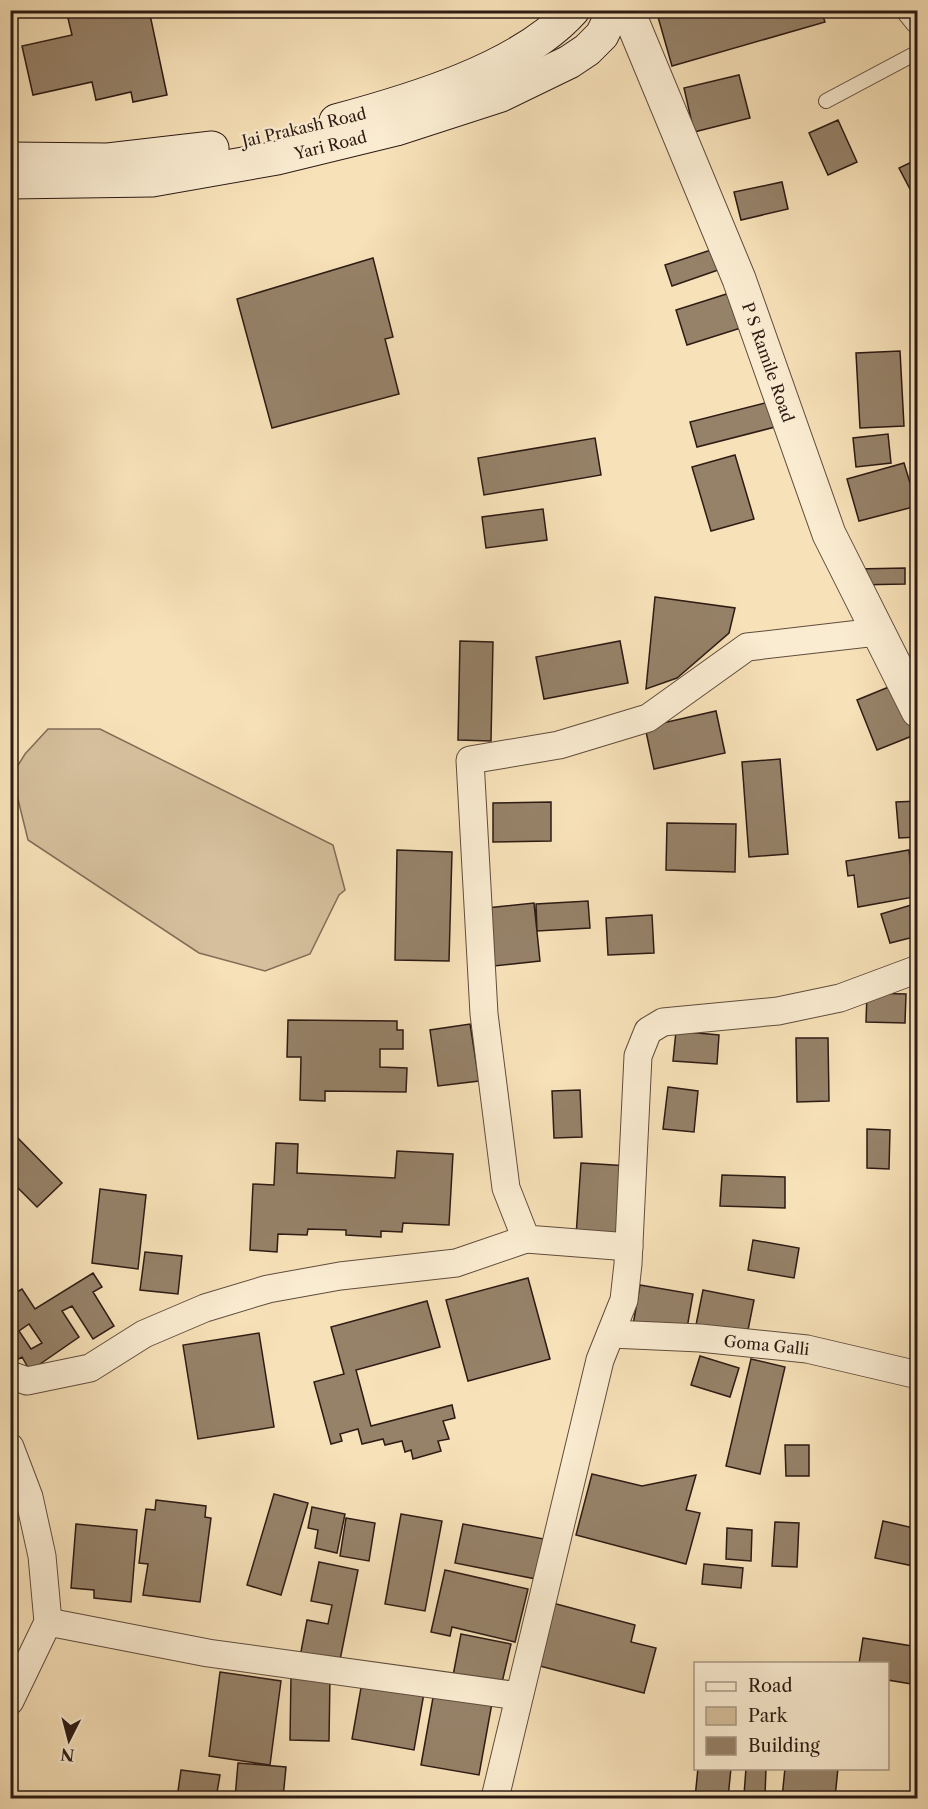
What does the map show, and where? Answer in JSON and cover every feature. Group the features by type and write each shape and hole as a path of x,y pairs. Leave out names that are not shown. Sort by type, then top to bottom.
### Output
{"main road":[{"name":"Jai Prakash Road","path":"10,159 108,160 197,151 294,132 395,105 485,70 533,44 566,19 573,10"},
{"name":"Yari Road","path":"10,182 152,180 277,158 396,129 501,94 569,62 587,50 602,35 614,10"},
{"name":"P S Ramile Road","path":"624,10 632,21 739,279 830,534 918,711"}],"street":[{"path":"910,10 918,20"},
{"path":"526,1239 506,1188 484,1014 470,760 559,745 648,718 747,647 877,632"},
{"path":"495,1798 600,1360 624,1300 629,1247 638,1056 648,1031 663,1022 778,1011 840,998 918,969"},
{"path":"10,1375 27,1381 90,1368 144,1334 205,1308 268,1289 340,1276 456,1263 526,1239 629,1247"},
{"name":"Goma Galli","path":"611,1334 700,1338 807,1349 918,1375"},
{"path":"10,1447 29,1497 42,1556 48,1622 10,1701"},
{"path":"48,1622 208,1653 519,1696"}],"lane":[{"path":"826,102 918,52"}],"green space":[{"path":"48,729 100,729 333,845 345,890 339,895 310,954 265,971 199,953 28,840 12,775 25,754"}],"building":[{"path":"66,10 149,10 167,95 133,102 131,92 96,100 92,82 33,95 22,46 72,35"},
{"path":"681,10 821,10 825,22 672,66 658,17"},
{"path":"739,75 750,118 694,132 684,88"},
{"path":"838,120 857,162 828,175 809,133"},
{"path":"918,159 918,187 911,191 899,168"},
{"path":"782,182 788,209 741,220 734,192"},
{"path":"714,249 721,269 672,286 665,265"},
{"path":"373,258 393,337 385,339 399,394 272,428 237,299"},
{"path":"736,291 747,326 687,345 676,310"},
{"path":"900,351 904,426 860,428 856,353"},
{"path":"777,400 783,425 697,447 690,422"},
{"path":"888,434 891,463 856,467 853,438"},
{"path":"595,438 601,475 484,495 478,458"},
{"path":"735,455 754,519 711,531 692,467"},
{"path":"904,463 917,506 859,521 847,479"},
{"path":"543,509 547,540 486,548 482,517"},
{"path":"905,568 905,584 855,585 855,569"},
{"path":"655,597 735,608 729,633 677,678 646,689"},
{"path":"460,641 493,642 491,741 458,740"},
{"path":"620,641 628,683 544,699 536,657"},
{"path":"896,684 917,734 877,750 857,700"},
{"path":"716,711 725,753 654,769 645,727"},
{"path":"780,759 788,854 749,857 742,762"},
{"path":"918,801 918,837 899,838 896,802"},
{"path":"551,802 551,841 493,842 493,803"},
{"path":"667,823 736,824 735,872 666,870"},
{"path":"397,850 452,852 449,961 395,960"},
{"path":"909,850 914,897 858,907 854,875 848,876 846,861"},
{"path":"588,901 590,928 537,931 536,904"},
{"path":"534,903 540,961 494,966 487,908"},
{"path":"918,903 918,936 890,943 881,914"},
{"path":"652,915 654,953 608,955 606,918"},
{"path":"867,993 906,994 905,1023 866,1022"},
{"path":"288,1020 397,1021 397,1030 403,1030 403,1049 380,1049 380,1067 407,1068 406,1092 325,1091 325,1101 300,1100 301,1057 287,1057"},
{"path":"470,1024 479,1081 438,1086 430,1030"},
{"path":"676,1031 719,1035 717,1064 673,1061"},
{"path":"796,1038 828,1038 829,1101 797,1102"},
{"path":"668,1087 698,1091 694,1132 663,1129"},
{"path":"580,1090 582,1137 554,1138 552,1091"},
{"path":"867,1129 890,1130 889,1169 867,1168"},
{"path":"11,1131 62,1183 37,1207 10,1180"},
{"path":"276,1143 298,1144 297,1173 395,1178 397,1151 453,1154 449,1225 403,1223 402,1232 381,1231 381,1237 346,1235 346,1230 308,1229 307,1235 278,1234 277,1252 250,1250 253,1184 274,1185"},
{"path":"581,1163 629,1166 624,1239 576,1236"},
{"path":"722,1175 785,1177 785,1208 720,1206"},
{"path":"100,1189 146,1195 138,1269 92,1263"},
{"path":"753,1240 799,1248 794,1278 748,1270"},
{"path":"145,1252 182,1256 178,1294 140,1290"},
{"path":"93,1273 102,1287 93,1292 114,1326 93,1339 72,1306 62,1311 79,1337 30,1371 22,1357 15,1361 10,1353 10,1296 22,1289 35,1309","holes":["29,1324 42,1343 31,1349 19,1331"]},
{"path":"528,1278 550,1359 468,1381 446,1300"},
{"path":"640,1285 693,1294 686,1334 633,1325"},
{"path":"703,1290 754,1300 747,1335 696,1325"},
{"path":"427,1301 440,1347 356,1370 371,1426 452,1405 455,1418 443,1421 449,1439 438,1441 441,1451 413,1459 411,1450 405,1452 402,1441 385,1445 383,1439 362,1444 358,1429 340,1434 342,1441 331,1444 314,1382 344,1374 331,1327"},
{"path":"259,1333 274,1427 198,1439 183,1345"},
{"path":"700,1356 739,1368 730,1397 691,1385"},
{"path":"751,1359 785,1367 760,1474 726,1466"},
{"path":"785,1445 809,1445 809,1476 786,1476"},
{"path":"592,1474 642,1486 696,1475 686,1510 700,1513 686,1564 576,1535"},
{"path":"274,1494 308,1503 281,1595 247,1585"},
{"path":"156,1500 206,1506 205,1517 211,1518 200,1602 143,1595 148,1564 139,1563 146,1509 155,1510"},
{"path":"312,1507 345,1514 337,1553 315,1548 318,1530 308,1528"},
{"path":"401,1514 442,1521 425,1611 385,1604"},
{"path":"346,1518 375,1523 369,1561 340,1556"},
{"path":"883,1521 918,1529 918,1567 875,1558"},
{"path":"775,1522 799,1523 797,1567 772,1566"},
{"path":"76,1524 137,1530 131,1602 94,1598 94,1590 71,1588"},
{"path":"463,1524 544,1539 536,1579 455,1563"},
{"path":"727,1528 752,1530 751,1561 726,1559"},
{"path":"319,1562 358,1570 339,1665 300,1657 307,1620 328,1624 332,1605 311,1601"},
{"path":"704,1564 743,1568 741,1588 702,1584"},
{"path":"445,1570 528,1589 515,1642 452,1627 450,1636 431,1632"},
{"path":"549,1602 635,1625 631,1642 656,1648 644,1693 532,1664"},
{"path":"461,1634 511,1644 500,1691 452,1681"},
{"path":"863,1638 918,1647 918,1685 889,1680 889,1662 859,1662"},
{"path":"220,1672 281,1681 270,1765 209,1756"},
{"path":"291,1675 330,1676 329,1741 290,1740"},
{"path":"362,1682 424,1693 414,1750 352,1739"},
{"path":"434,1692 492,1703 479,1775 421,1765"},
{"path":"238,1763 286,1767 283,1798 235,1798"},
{"path":"181,1770 220,1775 216,1798 177,1798"},
{"path":"698,1770 731,1770 728,1798 695,1798"},
{"path":"746,1770 766,1770 765,1796 744,1795"},
{"path":"785,1770 838,1770 835,1798 782,1798"}]}
